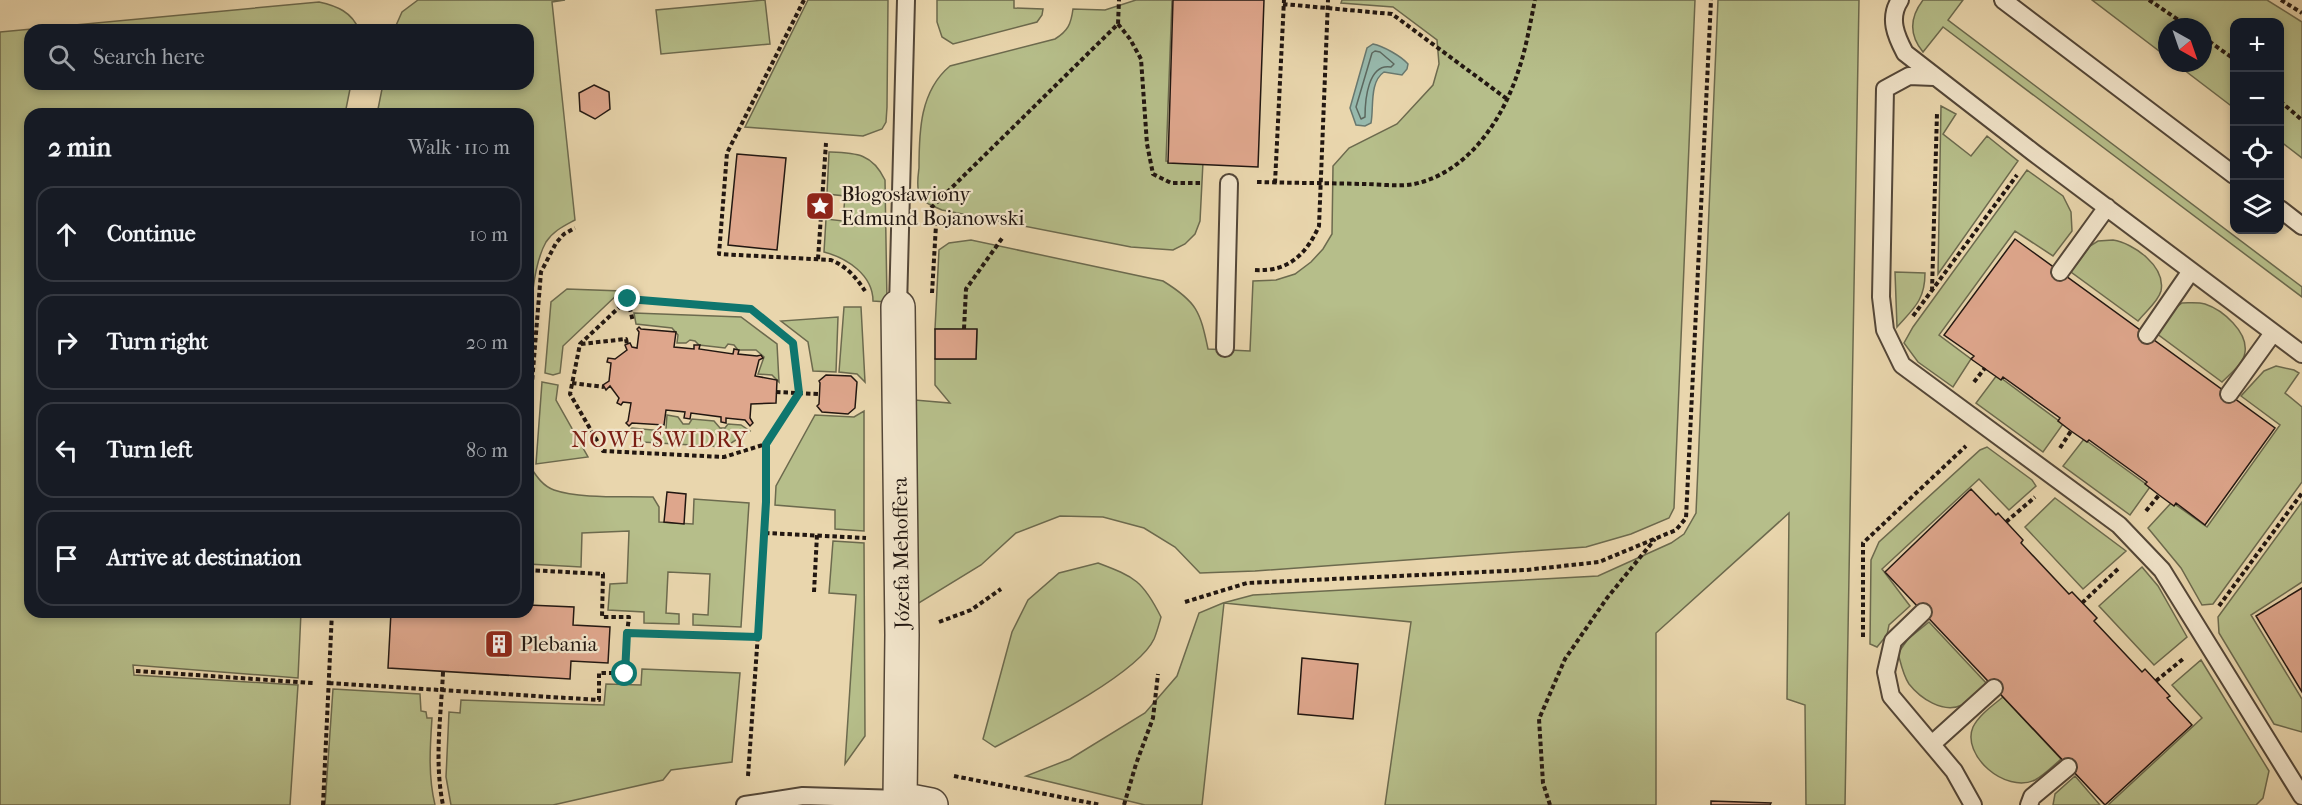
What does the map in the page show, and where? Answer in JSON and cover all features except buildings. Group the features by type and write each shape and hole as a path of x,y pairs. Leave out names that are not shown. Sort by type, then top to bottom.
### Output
{"street":[{"name":"Józefa Mehoffera","path":"898,307 902,635 915,802"}],"lane":[{"path":"898,307 906,0"},
{"path":"1900,0 1894,8 1894,32 1905,53 2302,354"},
{"path":"2003,0 2230,171"},
{"path":"1936,78 1909,76 1884,89 1881,297 1885,330 1902,365 2119,525 2162,570 2302,796"},
{"path":"1225,348 1229,183"},
{"path":"2061,272 2107,207"},
{"path":"2284,212 2302,226"},
{"path":"2147,335 2191,271"},
{"path":"2229,394 2273,333"},
{"path":"1923,612 1893,641 1886,672 1891,696 1954,771 1973,805"},
{"path":"1932,744 1994,688"},
{"path":"2029,805 2032,797 2068,767"},
{"path":"745,805 803,796 915,802"}],"path":[{"path":"804,0 727,153 719,254 831,260 841,264 852,274 866,294"},
{"path":"1119,0 1118,24 1141,59 1147,144 1153,174 1172,183 1411,184 1437,177 1458,164 1479,143 1498,117 1519,71 1535,0"},
{"path":"1227,268 1267,271 1286,265 1300,256 1311,244 1319,226 1328,0"},
{"path":"1185,602 1247,583 1526,570 1599,562 1676,530 1686,518 1711,0"},
{"path":"2150,0 2176,18"},
{"path":"2281,0 2302,14"},
{"path":"1275,183 1283,2 1392,14 1508,99"},
{"path":"926,213 1118,24"},
{"path":"2212,43 2230,56"},
{"path":"1932,292 1936,78"},
{"path":"2284,104 2302,120"},
{"path":"818,259 826,143"},
{"path":"1891,342 1932,292 2034,153"},
{"path":"534,358 541,272 556,243 564,234 576,228"},
{"path":"964,329 966,289 1003,237"},
{"path":"628,299 633,322"},
{"path":"745,805 765,533 766,444 799,393 793,343 751,309 628,299 580,344 570,394 603,451 724,457 766,444"},
{"path":"580,344 626,339 627,344"},
{"path":"572,383 604,387"},
{"path":"776,392 818,394"},
{"path":"1862,643 1863,543 1986,427"},
{"path":"2201,631 2302,493"},
{"path":"2006,522 2017,514"},
{"path":"765,533 874,538"},
{"path":"814,592 817,535"},
{"path":"1550,805 1543,783 1539,719 1565,659 1607,598 1657,537"},
{"path":"2082,603 2140,548"},
{"path":"329,683 599,700 599,672 625,674 629,617 602,616 603,574 534,570"},
{"path":"902,635 971,610 1001,589"},
{"path":"323,805 332,618"},
{"path":"627,633 758,637"},
{"path":"136,671 313,682"},
{"path":"443,672 437,763 443,805"},
{"path":"2156,681 2166,673"},
{"path":"1124,805 1153,718 1158,674"},
{"path":"976,780 1101,805"}],"green space":[{"path":"418,0 565,0 552,2 575,220 559,229 546,242 540,255 534,282 534,108 378,108 382,90 534,90 534,24 397,24 402,12"},
{"path":"765,0 770,44 661,54 656,10"},
{"path":"808,0 888,0 887,107 886,122 882,129 863,136 745,127"},
{"path":"937,0 1014,0 1014,8 1043,9 1037,22 953,44 942,37 937,22"},
{"path":"1136,0 1172,0 1166,161 1203,162 1200,221 1195,234 1185,244 1173,250 1131,247 942,210 924,201 919,192 918,182 923,112 933,87 950,66 1055,39 1068,27 1073,9 1105,10"},
{"path":"1342,0 1695,0 1674,508 1669,518 1631,534 1586,547 1200,573 1175,547 1144,528 1103,517 1060,516 1016,533 981,565 914,606 915,400 950,403 935,385 935,359 976,359 977,330 935,329 939,250 949,243 971,240 1163,281 1183,295 1195,309 1208,349 1250,351 1253,281 1276,280 1295,274 1323,249 1332,234 1333,166 1349,148 1397,124 1433,85 1439,64 1437,40 1393,7 1341,3"},
{"path":"1718,0 1859,0 1845,805 1806,805 1805,705 1787,699 1789,513 1656,633 1656,805 1385,805 1411,622 1224,603 1202,805 1145,805 1026,776 1070,759 1145,713 1177,676 1199,613 1223,603 1253,595 1598,576 1671,543 1684,534 1696,513"},
{"path":"1923,0 1963,0 1948,20 2302,287 2302,297 1943,27 1923,52 1913,33 1914,19"},
{"path":"2092,0 2267,0 2302,22 2302,158 2284,144 2284,18 2230,18 2230,105 2187,72 2212,72 2212,18 2158,18 2158,50"},
{"path":"319,2 343,11 356,24 85,24"},
{"path":"24,30 24,90 350,90 346,108 24,108 24,618 301,618 298,678 133,665 134,675 298,685 290,805 0,805 0,32"},
{"path":"1941,106 1956,114 1943,134 1971,156 1987,136 2018,161 1938,274"},
{"path":"829,152 862,156 875,164 885,180 887,302 873,301 869,283 857,269 850,263 824,252 826,219 843,221 845,196 827,194"},
{"path":"2027,170 2063,196 2071,212 2072,231 2053,256 2015,231 1939,335 1971,359 1953,387 1918,362 1904,343 1913,327"},
{"path":"2113,240 2130,246 2146,257 2158,273 2161,282 2161,291 2157,299 2138,321 2071,272 2090,246 2098,241"},
{"path":"1895,272 1925,273 1921,297 1897,327"},
{"path":"567,289 621,291 563,346 560,373 553,375 545,373 551,302"},
{"path":"2182,303 2200,303 2212,307 2233,323 2243,337 2244,356 2222,382 2156,333 2174,309"},
{"path":"844,307 861,307 865,382 857,374 839,372"},
{"path":"634,313 741,317 777,344 779,382 772,375 758,374 764,357 756,350 738,350 734,345 728,344 725,348 699,345 690,340 686,343 677,343 678,335 672,328 636,324"},
{"path":"838,317 836,372 813,371 808,342 781,321"},
{"path":"2276,366 2299,373 2285,393 2302,407 2302,482 2213,604 2202,605 2181,568 2148,528 2172,502 2207,527 2280,425 2241,396 2264,371"},
{"path":"1997,375 2063,424 2043,452 1976,403"},
{"path":"542,382 558,385 556,400 588,457 536,464"},
{"path":"864,411 864,531 835,529 835,510 775,505 776,486 815,415 854,417"},
{"path":"667,415 678,417 683,424 689,424 692,419 714,421 720,428 725,428 728,424 741,425 750,431 725,447 642,442 629,431 632,428 663,431 666,429"},
{"path":"2084,439 2150,487 2130,515 2063,466"},
{"path":"1987,447 2032,480 2036,486 2009,510 1979,479 1882,569 1910,606 1889,625 1887,635 1877,647 1870,644 1871,560 1879,542 1980,450"},
{"path":"534,472 547,486 565,493 589,496 653,497 659,507 659,522 693,524 694,499 749,503 741,627 693,625 693,614 708,615 710,574 668,572 666,613 679,614 679,624 644,623 644,612 608,610 610,584 627,583 629,531 582,533 581,567 534,564"},
{"path":"2055,498 2126,551 2083,589 2025,527"},
{"path":"2302,502 2302,582 2251,615 2302,699 2302,732 2274,724 2219,633 2218,617"},
{"path":"833,541 864,543 865,736 845,764 856,595 829,593"},
{"path":"1098,563 1121,572 1137,582 1149,595 1161,617 1154,639 1144,653 1106,684 1057,714 995,747 983,739 1012,632 1028,600 1059,573"},
{"path":"2142,567 2158,586 2187,637 2154,665 2099,606"},
{"path":"1929,622 1987,684 1962,705 1947,707 1932,703 1914,689 1905,677 1898,653 1908,639"},
{"path":"2201,660 2269,771 2263,798 2256,805 2108,805 2202,718 2172,685"},
{"path":"642,669 740,673 732,762 671,770 663,780 553,805 451,805 446,777 449,712 460,713 461,700 604,705 606,684 641,685"},
{"path":"333,689 420,694 421,711 426,712 427,718 432,718 430,772 435,805 325,805"},
{"path":"2003,697 2061,759 2035,780 2023,783 2011,782 1999,777 1979,760 1973,749 1971,738 1973,727 1982,715"},
{"path":"2075,776 2100,805 2053,805 2055,794"}],"water":[{"path":"1373,44 1401,58 1408,64 1407,69 1402,75 1384,72 1379,76 1374,89 1371,123 1365,126 1356,125 1350,108 1367,48"}],"place":[{"name":"Błogosławiony Edmund Bojanowski","path":"820,206"},
{"name":"Plebania","path":"499,644"}],"district":[{"name":"NOWE ŚWIDRY","path":"660,439"}],"route":[{"path":"625,674 627,633 758,637 766,502 766,444 799,393 793,343 751,309 628,299"}]}
